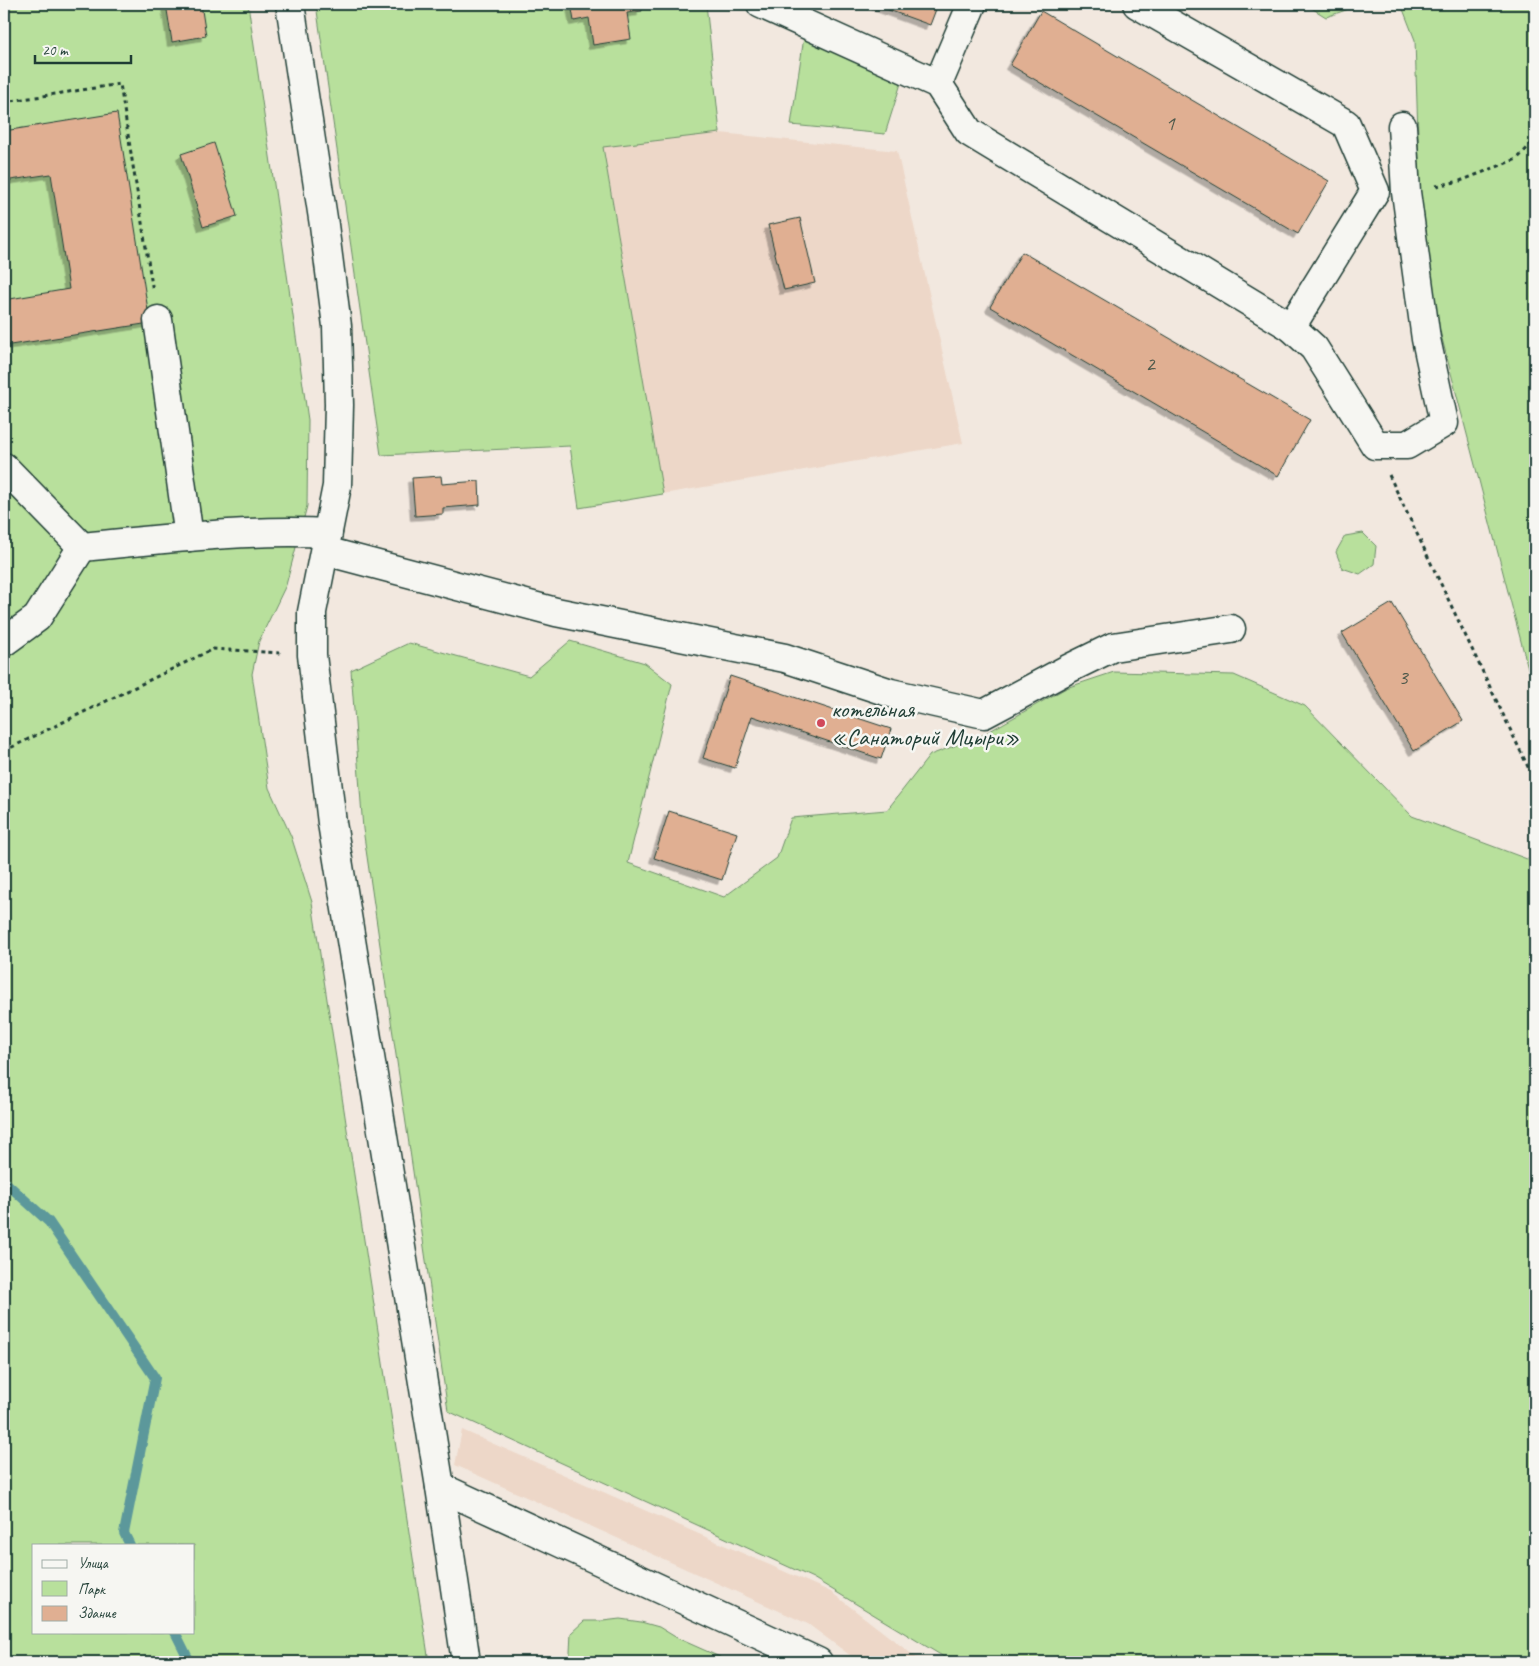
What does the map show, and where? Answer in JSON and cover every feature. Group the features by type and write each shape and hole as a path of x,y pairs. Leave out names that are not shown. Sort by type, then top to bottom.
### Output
{"street":[{"path":"290,4 323,215 337,326 339,406 336,486 327,542 312,612 312,655 334,833 440,1487 466,1662"},
{"path":"761,4 938,84 969,132 1291,327 1314,348 1375,445 1407,446 1444,423 1426,339 1406,192 1402,126"},
{"path":"938,84 972,4"},
{"path":"1137,4 1346,124 1375,191 1291,327"},
{"path":"158,320 188,537"},
{"path":"4,467 82,548"},
{"path":"82,548 188,537 301,532 327,542 556,612 785,658 891,693 984,714 1113,647 1231,629"},
{"path":"4,642 37,618 82,548"},
{"path":"440,1487 818,1662"}],"path":[{"path":"4,102 120,84 158,320"},
{"path":"1406,192 1460,181 1517,159 1535,140"},
{"path":"1375,445 1529,769 1535,774"},
{"path":"4,752 213,650 312,655"}],"shaded area":[{"path":"720,133 897,151 963,443 663,494 603,146"},
{"path":"462,1430 831,1592 922,1662 859,1662 808,1624 455,1465"}],"green space":[{"path":"4,4 248,4 308,420 307,506 286,585 259,641 252,674 269,788 291,836 312,902 429,1662 4,1662"},
{"path":"316,4 706,4 720,133 603,147 663,494 579,508 570,446 381,455"},
{"path":"1305,4 1363,4 1326,17"},
{"path":"1401,4 1535,4 1535,695 1422,262 1415,40"},
{"path":"804,37 903,77 885,134 791,125"},
{"path":"1363,533 1376,546 1374,564 1360,574 1342,568 1336,552 1345,536"},
{"path":"570,641 645,663 672,684 628,863 724,897 777,858 791,818 887,810 930,755 981,736 1066,688 1114,672 1234,675 1305,706 1412,816 1535,862 1535,1662 946,1662 944,1657 813,1578 448,1411 363,829 351,670 409,643 529,676"},
{"path":"620,1619 659,1627 677,1638 731,1662 572,1662 570,1652 571,1633 584,1621"}],"building":[{"path":"166,4 201,4 206,36 172,42"},
{"path":"571,4 641,4 642,11 627,13 631,39 593,45 589,18 574,21"},
{"path":"872,4 938,4 930,25"},
{"path":"1041,11 1329,181 1298,234 1010,65"},
{"path":"117,113 150,323 4,346 4,300 69,289 51,174 4,181 4,131"},
{"path":"214,143 237,216 203,227 181,154"},
{"path":"800,218 815,283 784,290 768,225"},
{"path":"1022,252 1310,420 1278,476 990,307"},
{"path":"441,476 442,484 479,481 480,505 443,508 443,514 415,516 412,478"},
{"path":"1392,603 1463,721 1414,751 1342,633"},
{"name":"котельная «Санаторий Мцыри»","path":"730,676 891,729 881,759 752,716 735,768 703,758"},
{"path":"669,811 737,833 722,880 654,858"}],"waterway":[{"path":"4,1181 49,1222 155,1378 124,1533 130,1544"},
{"path":"176,1634 190,1662"}],"place":[{"name":"котельная «Санаторий Мцыри»","path":"821,723"}]}
